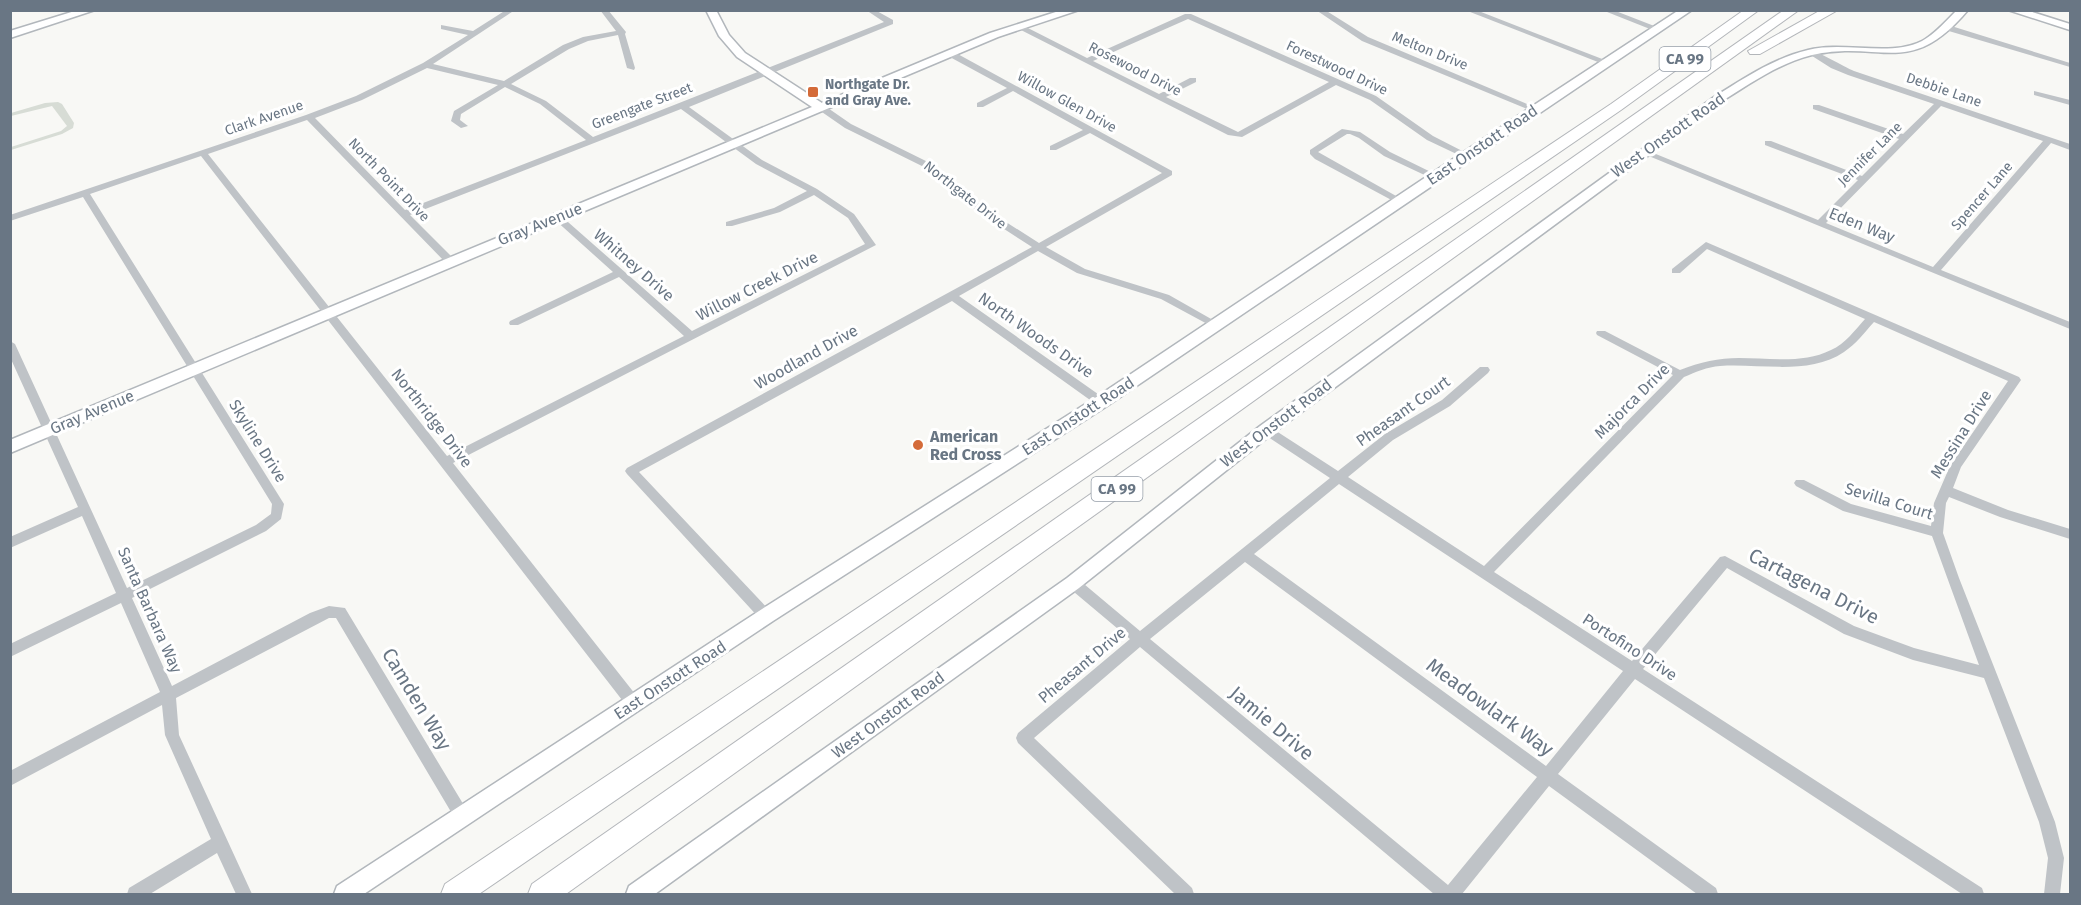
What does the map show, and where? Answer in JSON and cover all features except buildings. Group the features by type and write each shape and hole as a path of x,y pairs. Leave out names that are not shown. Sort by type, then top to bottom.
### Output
{"highway":[{"path":"1616,106 1711,32 1734,10"},
{"name":"CA 99","path":"455,894 1616,106 1753,10"},
{"name":"CA 99","path":"542,894 1693,83 1793,10"},
{"path":"1693,83 1832,10"}],"street":[{"path":"10,35 90,10"},
{"name":"Clark Avenue","path":"10,218 359,98 426,65 512,10"},
{"path":"603,10 612,17 622,32 631,68"},
{"name":"Northgate Drive","path":"711,10 724,36 734,49 768,74 848,126 931,167 981,210 1038,248 1082,271 1165,297 1215,324"},
{"name":"Greengate Street","path":"404,214 681,105 768,74 890,22 869,10"},
{"name":"Gray Avenue","path":"10,447 450,261 736,145 951,54 1019,27 1074,10"},
{"name":"Melton Drive","path":"1319,10 1365,39 1535,109"},
{"path":"1468,10 1606,62"},
{"path":"1605,10 1658,29"},
{"name":"East Onstott Road","path":"345,894 766,616 1101,402 1535,109 1687,10"},
{"name":"West Onstott Road","path":"637,894 1073,583 1266,430 1643,152 1740,85 1789,60 1812,52 1838,49 1915,48 1928,42 1963,10"},
{"path":"2013,10 2069,25"},
{"name":"Forestwood Drive","path":"1089,60 1188,16 1373,98 1430,138 1468,156"},
{"path":"444,27 475,34"},
{"name":"Rosewood Drive","path":"1019,27 1239,135 1336,81"},
{"path":"1945,27 2070,65"},
{"path":"464,126 455,121 457,113 503,84 566,47 586,39 622,32"},
{"name":"Debbie Lane","path":"1812,52 1834,66 1939,104 2070,147"},
{"name":"Willow Glen Drive","path":"951,54 1169,173"},
{"path":"426,65 503,84 545,104 591,140"},
{"path":"1160,96 1193,80"},
{"path":"980,105 1014,88"},
{"path":"2037,93 2070,103"},
{"name":"Jennifer Lane","path":"1820,224 1939,104"},
{"name":"Willow Creek Drive","path":"444,462 871,245 850,216 814,191 759,162 681,105"},
{"path":"1816,107 1905,138"},
{"name":"North Point Drive","path":"309,117 450,261"},
{"path":"1053,148 1090,130"},
{"path":"1400,201 1318,157 1313,152 1345,131 1349,131 1362,136 1390,155 1436,177"},
{"name":"Spencer Lane","path":"1935,271 2049,140"},
{"path":"1768,143 1863,179"},
{"name":"Eden Way","path":"1643,152 2070,325"},
{"name":"Northridge Drive","path":"203,153 634,704"},
{"name":"Woodland Drive","path":"766,616 631,471 952,296 1169,173"},
{"path":"729,224 777,210 814,191"},
{"name":"Skyline Drive","path":"10,651 261,528 277,516 278,504 85,193"},
{"name":"Whitney Drive","path":"556,217 691,336"},
{"name":"Messina Drive","path":"1676,272 1706,245 2015,380 1956,466 1940,503 1937,533 1988,673 2047,822 2056,858 2052,894"},
{"path":"514,323 620,273"},
{"name":"North Woods Drive","path":"952,296 1101,402"},
{"name":"Majorca Drive","path":"1485,573 1680,374 1702,364 1721,361 1784,363 1812,360 1835,352 1872,318"},
{"path":"1601,333 1680,374"},
{"name":"Santa Barbara Way","path":"12,354 49,430 169,695 172,735 244,894"},
{"name":"Pheasant Court","path":"1339,478 1389,437 1446,403 1484,370"},
{"name":"Portofino Drive","path":"1266,430 1976,894"},
{"name":"Pheasant Drive","path":"1186,894 1023,738 1139,640 1339,478"},
{"name":"Sevilla Court","path":"1800,483 1847,508 1937,533"},
{"path":"1945,490 2004,514 2070,534"},
{"path":"10,543 85,509"},
{"name":"Meadowlark Way","path":"1245,555 1710,894"},
{"name":"Cartagena Drive","path":"1452,894 1633,670 1725,561 1849,630 1913,654 1988,673"},
{"name":"Jamie Drive","path":"1073,583 1446,894"},
{"name":"Camden Way","path":"169,695 329,612 340,612 463,817"},
{"path":"10,779 169,695"},
{"path":"135,894 220,842"}],"shaded area":[{"path":"45,103 62,104 74,123 73,128 62,134 11,150 11,147 61,131 67,126 52,106 11,116 11,113"}],"place":[{"name":"Northgate Dr. and Gray Ave.","path":"813,92"},
{"name":"American Red Cross","path":"918,445"}]}
